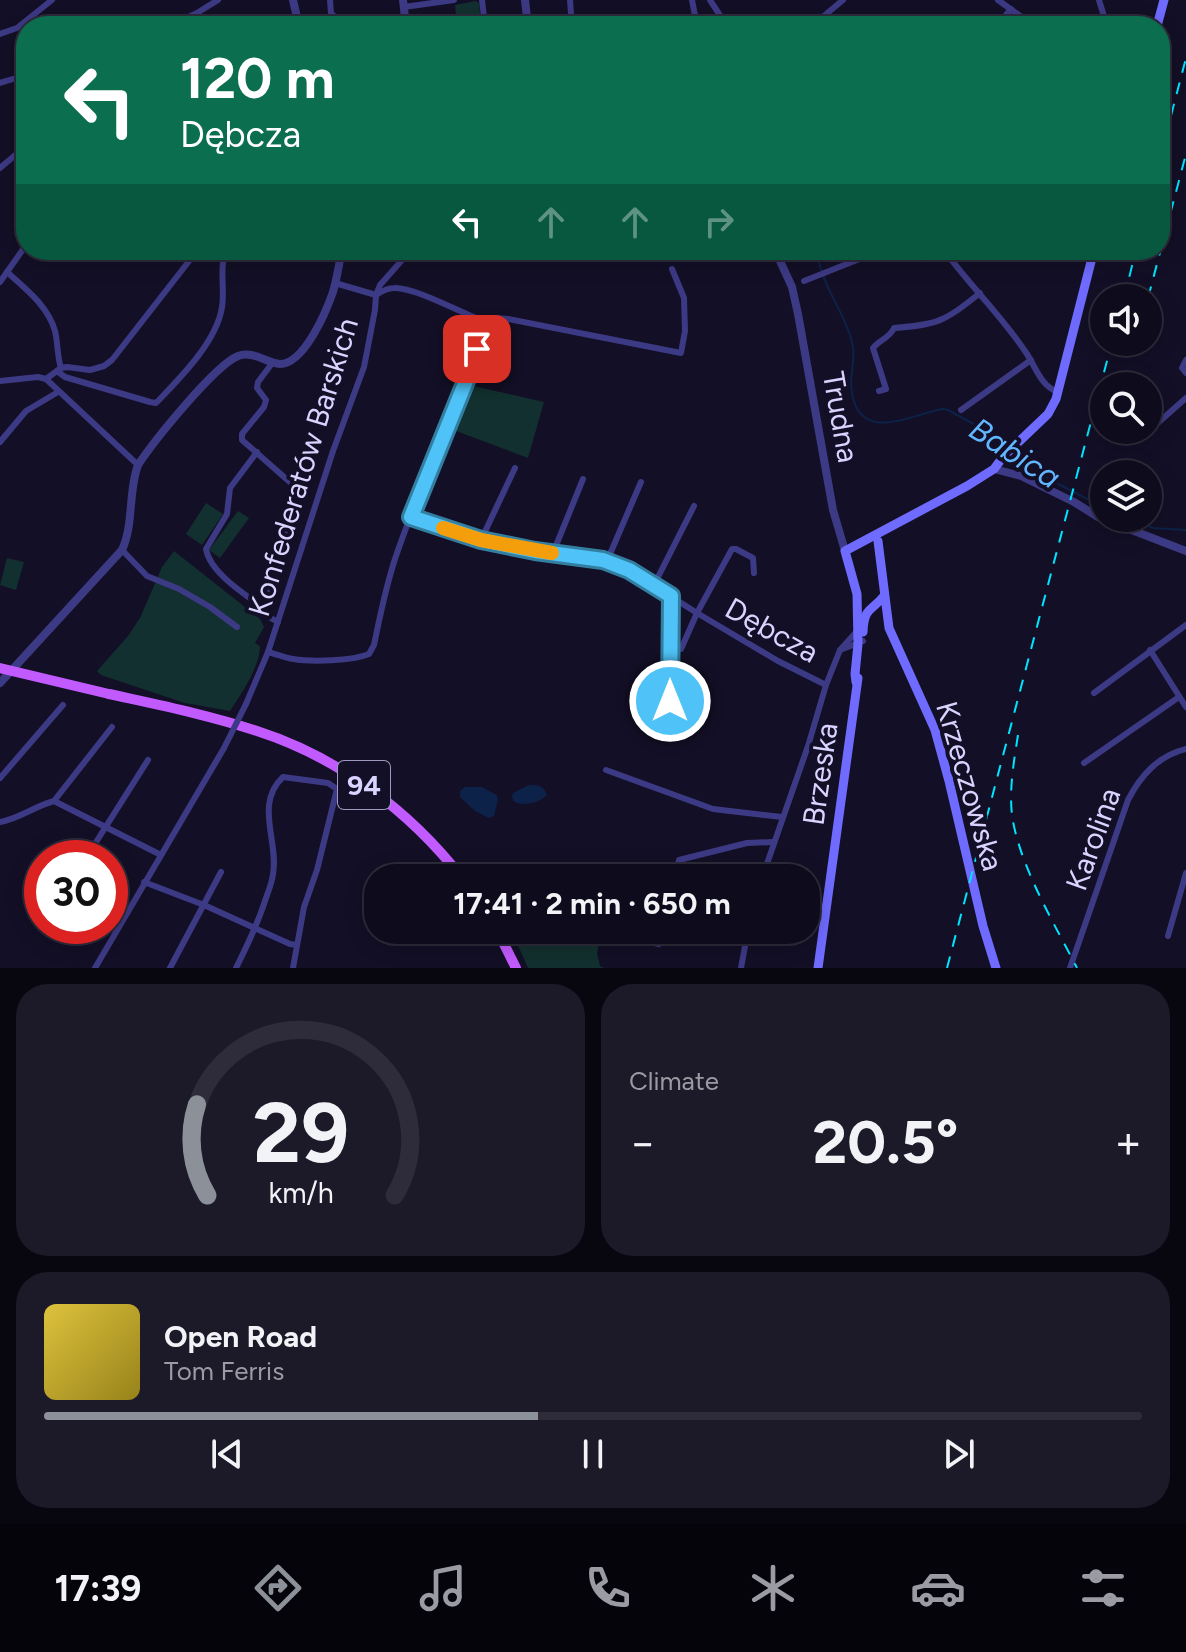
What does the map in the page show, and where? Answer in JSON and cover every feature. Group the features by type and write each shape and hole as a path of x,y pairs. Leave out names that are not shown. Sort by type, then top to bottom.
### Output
{"main road":[{"path":"845,551 875,539 994,469 1048,414 1058,392 1091,260"},
{"name":"Krzeczowska","path":"875,539 887,622 935,730 996,968"},
{"name":"Trudna","path":"845,551 857,594"},
{"name":"Krzeczowska","path":"857,594 887,622"},
{"name":"Brzeska","path":"857,594 860,642"},
{"path":"870,606 884,596"},
{"name":"Brzeska","path":"818,968 859,674 860,642 870,606"},
{"name":"94","path":"0,668 250,729 301,748 346,772 386,801 435,845 451,864"},
{"path":"504,944 516,968"}],"street":[{"path":"32,16 52,0"},
{"path":"191,16 218,0"},
{"path":"403,4 454,0"},
{"path":"710,0 716,4"},
{"path":"824,16 843,0"},
{"path":"998,0 1020,16"},
{"path":"1005,16 1011,9"},
{"path":"0,168 16,154"},
{"path":"0,282 16,259"},
{"path":"46,379 67,367 90,370 112,360 190,260"},
{"path":"7,272 43,307 55,329 59,370 65,377 156,403 203,351 217,323 222,309 224,260"},
{"path":"0,683 122,550 138,465 207,381 234,359 245,355 280,364 298,356 329,303 339,260"},
{"path":"376,295 380,285 402,260"},
{"name":"Trudna","path":"780,260 792,287 833,510 845,551"},
{"path":"804,281 857,260"},
{"path":"952,260 1011,332 1046,386 1058,392"},
{"path":"376,295 396,287 486,322 496,318 508,319 681,353 685,331 684,298 672,269"},
{"path":"335,283 376,295"},
{"path":"879,391 886,389 873,348 878,341 892,334 894,328 931,324 951,316 980,293"},
{"name":"Konfederatów Barskich","path":"95,968 224,748 268,652 333,451 364,367 376,295"},
{"path":"268,652 293,659 369,654 374,645 395,559 468,376 486,322"},
{"path":"961,410 1031,360"},
{"path":"1186,360 1182,368 1186,373"},
{"path":"265,609 301,495 242,440 242,434 264,407 266,400 257,388 258,382 273,362"},
{"path":"0,381 46,379 138,465"},
{"path":"0,442 26,411 58,392"},
{"path":"1162,419 1186,398"},
{"path":"257,452 230,488 227,514 206,554 220,574 278,622"},
{"path":"481,540 515,468"},
{"path":"994,469 1021,476 1104,520 1186,551"},
{"path":"553,553 583,479"},
{"path":"607,561 641,482"},
{"path":"654,585 694,506"},
{"name":"Dębcza","path":"411,517 481,540 607,561 629,570 778,661 826,685"},
{"path":"697,613 732,549 753,558 754,573"},
{"path":"122,550 147,576 179,589 237,627"},
{"path":"670,701 671,596"},
{"name":"Dębcza","path":"670,650 681,649 697,613"},
{"path":"1094,693 1186,625"},
{"path":"766,864 826,685 840,650 858,630"},
{"path":"840,650 860,642"},
{"path":"1150,650 1186,707"},
{"path":"1084,763 1179,697"},
{"path":"0,778 63,705"},
{"path":"0,822 54,801 112,727"},
{"name":"Karolina","path":"1070,968 1128,800 1137,783 1164,756 1186,749"},
{"path":"97,840 148,760"},
{"path":"606,770 713,809 782,817"},
{"path":"236,968 256,929 272,882 274,863 268,813 270,801 283,777 333,785 337,789 317,870 304,907 293,968"},
{"path":"54,801 161,855"},
{"path":"678,864 679,860 747,843 773,842"},
{"path":"170,968 221,872"},
{"path":"1168,936 1184,892 1186,873"},
{"path":"144,882 297,945"},
{"path":"741,968 745,944"}],"green space":[{"path":"476,1 480,16 456,16 455,5"},
{"path":"469,385 544,402 528,458 451,429"},
{"path":"206,503 223,514 202,545 186,534"},
{"path":"238,511 249,518 220,558 209,550"},
{"path":"174,551 260,619 264,627 255,643 260,646 253,671 230,711 185,703 97,671 140,618 162,567"},
{"path":"7,558 24,562 16,590 0,585"},
{"path":"517,944 599,944 597,953 600,966 604,968 528,968"}],"water":[{"path":"529,785 540,786 547,795 531,803 513,801 515,792"},
{"path":"465,787 482,787 497,795 494,816 489,818 475,811 460,797 460,791"}],"waterway":[{"name":"Babica","path":"818,260 850,334 854,353 851,385 855,404 862,415 872,421 884,422 948,410 1012,445"},
{"name":"Babica","path":"1017,448 1049,479 1090,500"},
{"name":"Babica","path":"1162,529 1186,530"}],"railway":[{"path":"1170,120 1186,58"},
{"path":"1170,215 1186,154"},
{"path":"1128,284 1134,260"},
{"path":"1152,284 1158,260"},
{"path":"947,968 1108,356"},
{"path":"1018,735 1011,795 1016,834 1038,893 1077,968"}],"slow traffic":[{"path":"443,528 481,540 552,553"}],"route":[{"path":"477,349 411,517 481,540 603,560 629,570 671,596 670,701"}]}
